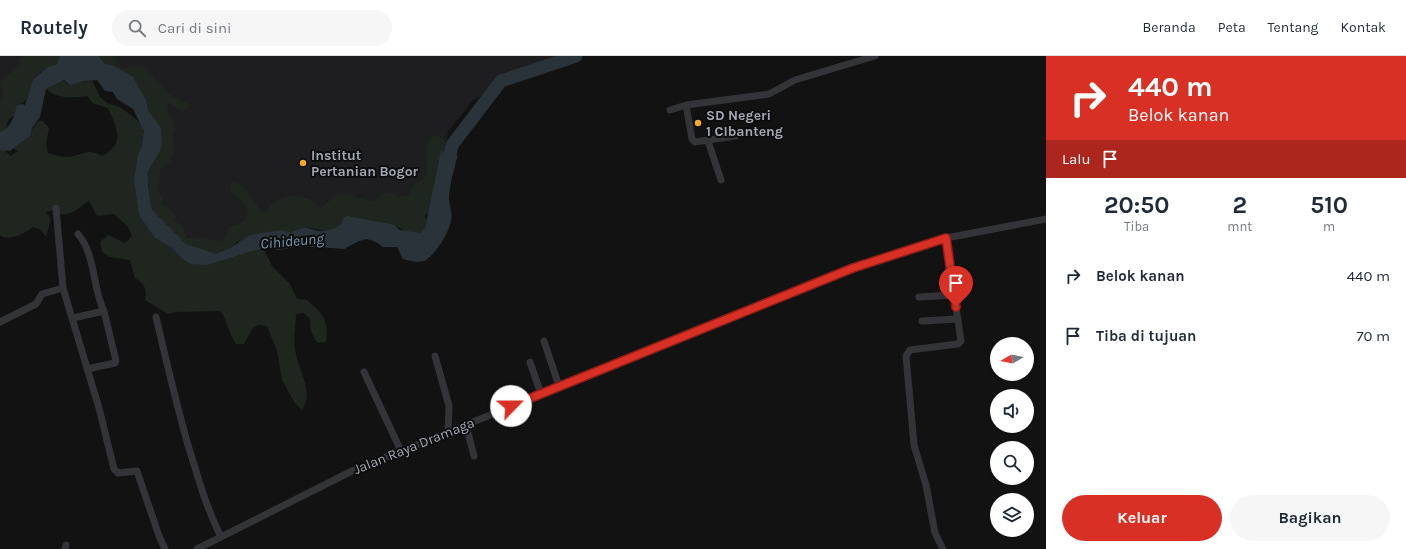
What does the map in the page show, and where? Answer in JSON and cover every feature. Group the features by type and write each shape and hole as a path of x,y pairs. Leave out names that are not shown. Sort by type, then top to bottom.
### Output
{"street":[{"path":"670,110 686,105 769,94 778,91 787,84 875,56"},
{"path":"686,105 692,139 695,142 736,136"},
{"path":"708,141 721,180"},
{"path":"56,208 63,288 99,408 114,469 118,472 135,471 139,474 154,524 165,549"},
{"name":"Jalan Raya Dramaga","path":"197,549 352,471 853,268 946,238 1046,219"},
{"path":"78,234 82,238 91,262 97,293 104,311 116,361 115,363 87,369"},
{"path":"943,549 935,534 926,485 914,445 906,356 910,350 960,343 961,341 946,238"},
{"path":"0,322 36,304 42,294 63,288"},
{"path":"919,297 954,295"},
{"path":"73,318 104,311"},
{"path":"156,317 172,389 199,484 210,515 221,537"},
{"path":"922,321 958,320"},
{"path":"544,341 559,386"},
{"path":"435,356 449,406 448,432"},
{"path":"530,362 541,394"},
{"path":"364,372 401,451"},
{"path":"466,425 474,456"}],"shaded area":[{"path":"0,56 65,56 24,88 15,112 0,127"},
{"path":"23,56 66,56 48,70 37,73 26,100 19,105 18,113 8,120 6,134 0,135 0,103 4,95 0,81 20,64 19,59"},
{"path":"99,56 115,56 117,62 123,68 137,66 146,68 170,95 187,103 189,107 186,111 183,111 167,103 168,111 174,121 175,129 172,136 175,150 170,162 161,168 158,188 162,197 163,205 171,210 176,217 174,221 182,225 187,237 220,241 225,237 230,226 239,224 247,219 247,210 241,200 231,192 230,183 236,182 247,190 261,212 266,212 277,200 292,196 307,198 321,207 326,205 333,197 339,194 346,194 373,201 384,193 399,196 409,195 412,186 425,177 427,173 426,147 430,137 435,136 444,139 444,156 428,213 425,216 429,227 419,235 413,237 395,225 344,228 333,232 305,227 291,232 286,231 237,242 230,248 214,256 180,242 148,207 149,185 144,177 145,172 156,158 162,142"},
{"name":"Institut Pertanian Bogor","path":"107,56 564,56 473,100 448,132 438,190 209,247 173,229 153,196 152,175 172,151"},
{"path":"92,80 100,97 107,103 120,107 141,123 146,139 136,179 171,247 191,264 256,248 265,251 272,266 290,284 297,299 307,300 321,313 326,323 327,335 326,342 318,343 311,332 310,319 304,313 296,314 294,345 307,395 306,403 302,410 295,403 282,380 277,351 267,326 258,325 252,329 244,344 236,344 220,311 176,312 168,314 145,300 146,293 144,287 141,282 135,278 130,260 110,257 102,252 100,242 108,235 125,243 132,236 128,227 114,214 97,216 89,201 68,214 59,213 54,210 46,212 51,219 46,237 41,230 33,227 22,234 13,237 8,238 0,235 0,150 5,150 10,156 18,151 13,148 23,142 38,121 43,121 49,128 46,144 48,153 51,154 67,157 91,152 102,156 110,151 115,145 117,140 116,128 108,108 92,103 87,96 65,97 55,95 46,89 61,81 76,83"}],"water":[{"path":"60,56 99,56 105,64 114,66 133,77 146,100 148,110 161,128 162,142 160,151 147,173 152,210 186,244 216,254 230,248 250,235 281,230 291,232 305,227 318,231 334,229 342,223 343,218 347,216 395,225 410,241 419,235 425,228 441,151 458,156 453,171 450,189 449,199 451,217 448,231 438,248 425,261 416,262 403,259 397,247 383,247 376,242 367,239 359,241 344,249 296,247 279,250 266,248 207,265 191,264 184,260 171,247 155,238 139,215 134,179 144,131 133,109 117,99 113,92 105,91 97,80 84,81 71,85 64,80 46,89 40,117 32,128 30,136 10,151 0,150 0,132 3,131 11,122 15,114 16,106 21,104 25,105 33,80 48,67 57,64"}],"waterway":[{"name":"Cihideung","path":"447,171 452,145 501,81 576,56"},
{"name":"Cihideung","path":"388,235 431,241"}],"place":[{"name":"SD Negeri 1 CIbanteng","path":"698,123"},
{"name":"Institut Pertanian Bogor","path":"303,163"}],"route":[{"path":"511,406 853,268 886,256 946,238 956,307"}]}
